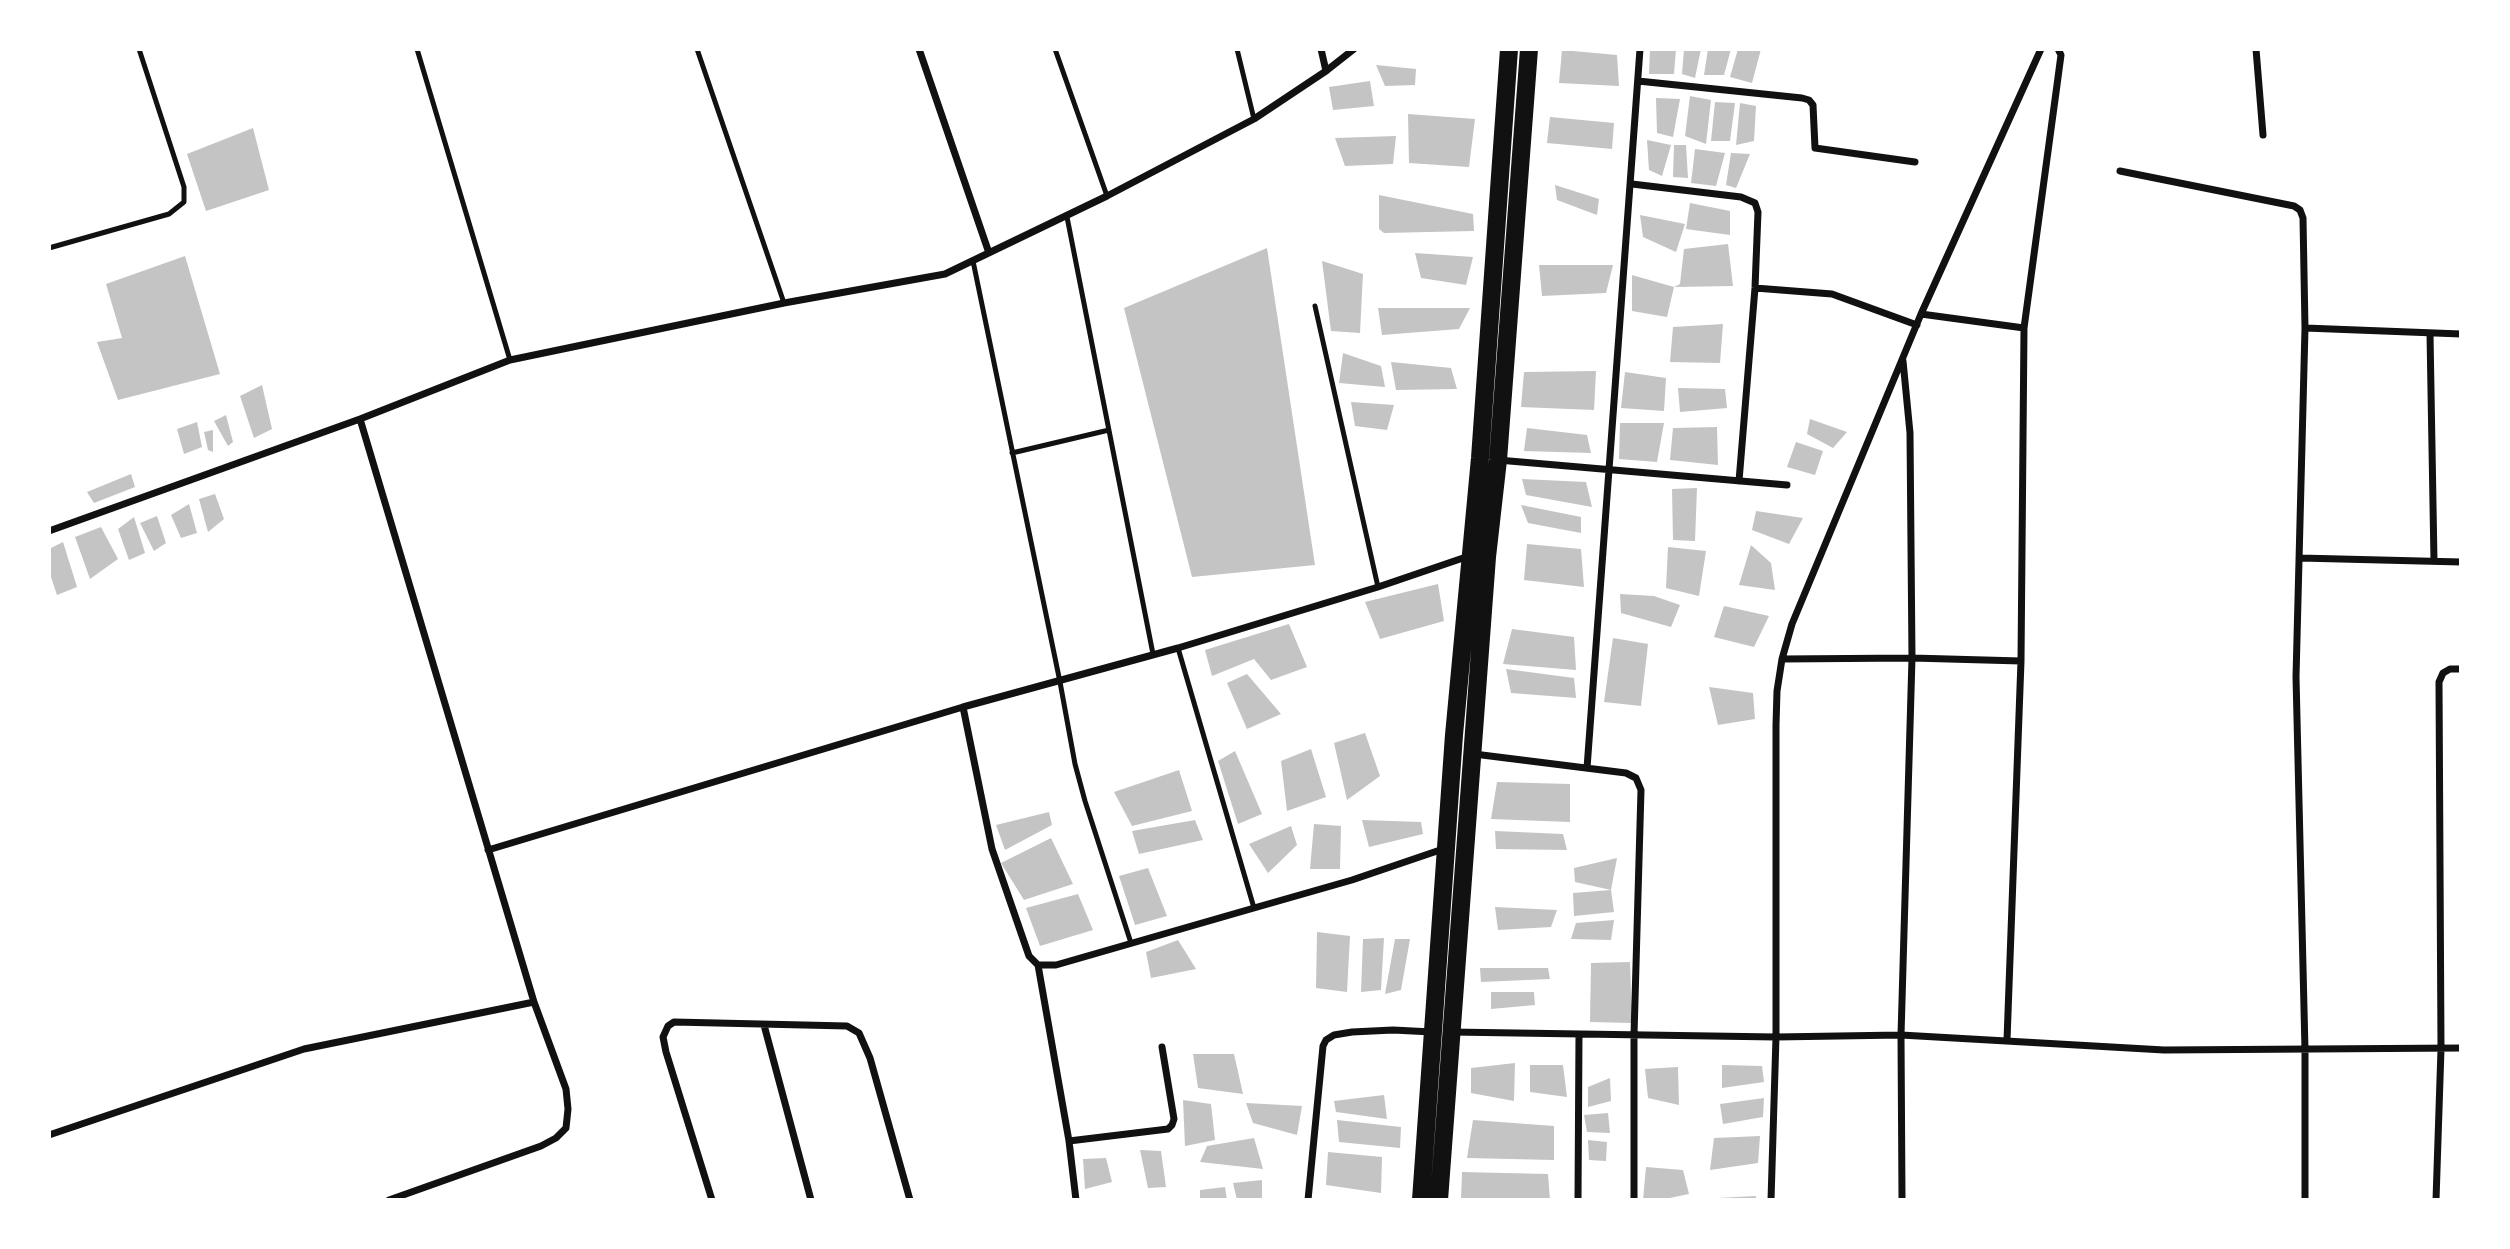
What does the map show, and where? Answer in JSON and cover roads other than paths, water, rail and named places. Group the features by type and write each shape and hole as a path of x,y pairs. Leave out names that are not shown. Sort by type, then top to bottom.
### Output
{"main road":[{"path":"1421,1200 1474,754 1487,557 1508,49"},
{"path":"1439,1200 1447,848 1470,555 1489,459 1529,49"}],"street":[{"path":"919,49 989,253"},
{"path":"1321,49 1326,71"},
{"path":"49,531 360,419 510,360 784,303 945,274 1107,197 1254,118 1326,71 1354,49"},
{"path":"1587,768 1640,49"},
{"path":"1771,1200 1776,1037 1776,714 1782,659 1791,624 1921,314 2041,49"},
{"path":"2007,1040 2021,661 2024,328 2059,75 2061,55 2058,49"},
{"path":"2256,49 2263,135"},
{"path":"1638,81 1809,100 1813,105 1815,148 1915,162"},
{"path":"2120,170 2294,206 2300,210 2303,218 2305,328 2296,677 2305,1050 2305,1200"},
{"path":"1632,184 1741,197 1755,204 1758,212 1755,288 1739,481"},
{"path":"1755,288 1832,294 1917,325"},
{"path":"1921,314 2024,328"},
{"path":"2305,328 2461,334"},
{"path":"2430,334 2434,561"},
{"path":"1902,1200 1901,1035 1912,658 1910,433 1903,359"},
{"path":"360,419 534,1002 566,1089 568,1109 566,1128 556,1138 541,1146 389,1200"},
{"path":"1489,459 1787,485"},
{"path":"488,850 963,707 1178,648 1378,587 1470,555"},
{"path":"2300,558 2461,562"},
{"path":"1782,659 2021,661"},
{"path":"2437,1200 2441,1048 2439,682 2443,673 2450,668 2461,668"},
{"path":"963,707 992,849 1029,956 1038,965 1069,1141 1076,1200"},
{"path":"1474,754 1626,772 1636,778 1641,790 1634,1035 1634,1200"},
{"path":"1038,965 1056,965 1352,880 1447,848"},
{"path":"49,1135 304,1049 534,1002"},
{"path":"712,1200 666,1052 663,1037 668,1026 674,1022 847,1026 859,1033 870,1058 910,1200"},
{"path":"764,1025 811,1200"},
{"path":"1308,1200 1323,1046 1326,1040 1334,1035 1352,1032 1393,1030 1776,1037 1901,1035 2164,1049 2461,1048"},
{"path":"1578,1200 1579,1034"},
{"path":"1069,1141 1168,1129 1172,1125 1174,1119 1162,1046"}],"lane":[{"path":"49,248 169,214 184,202 184,187 139,49"},
{"path":"417,49 510,360"},
{"path":"697,49 784,303"},
{"path":"1055,49 1107,197"},
{"path":"1237,49 1254,118"},
{"path":"1068,216 1153,654"},
{"path":"973,261 1075,764 1084,802 1131,943"},
{"path":"1314,306 1378,587"},
{"path":"1012,453 1109,430"},
{"path":"1178,648 1254,908"}]}
